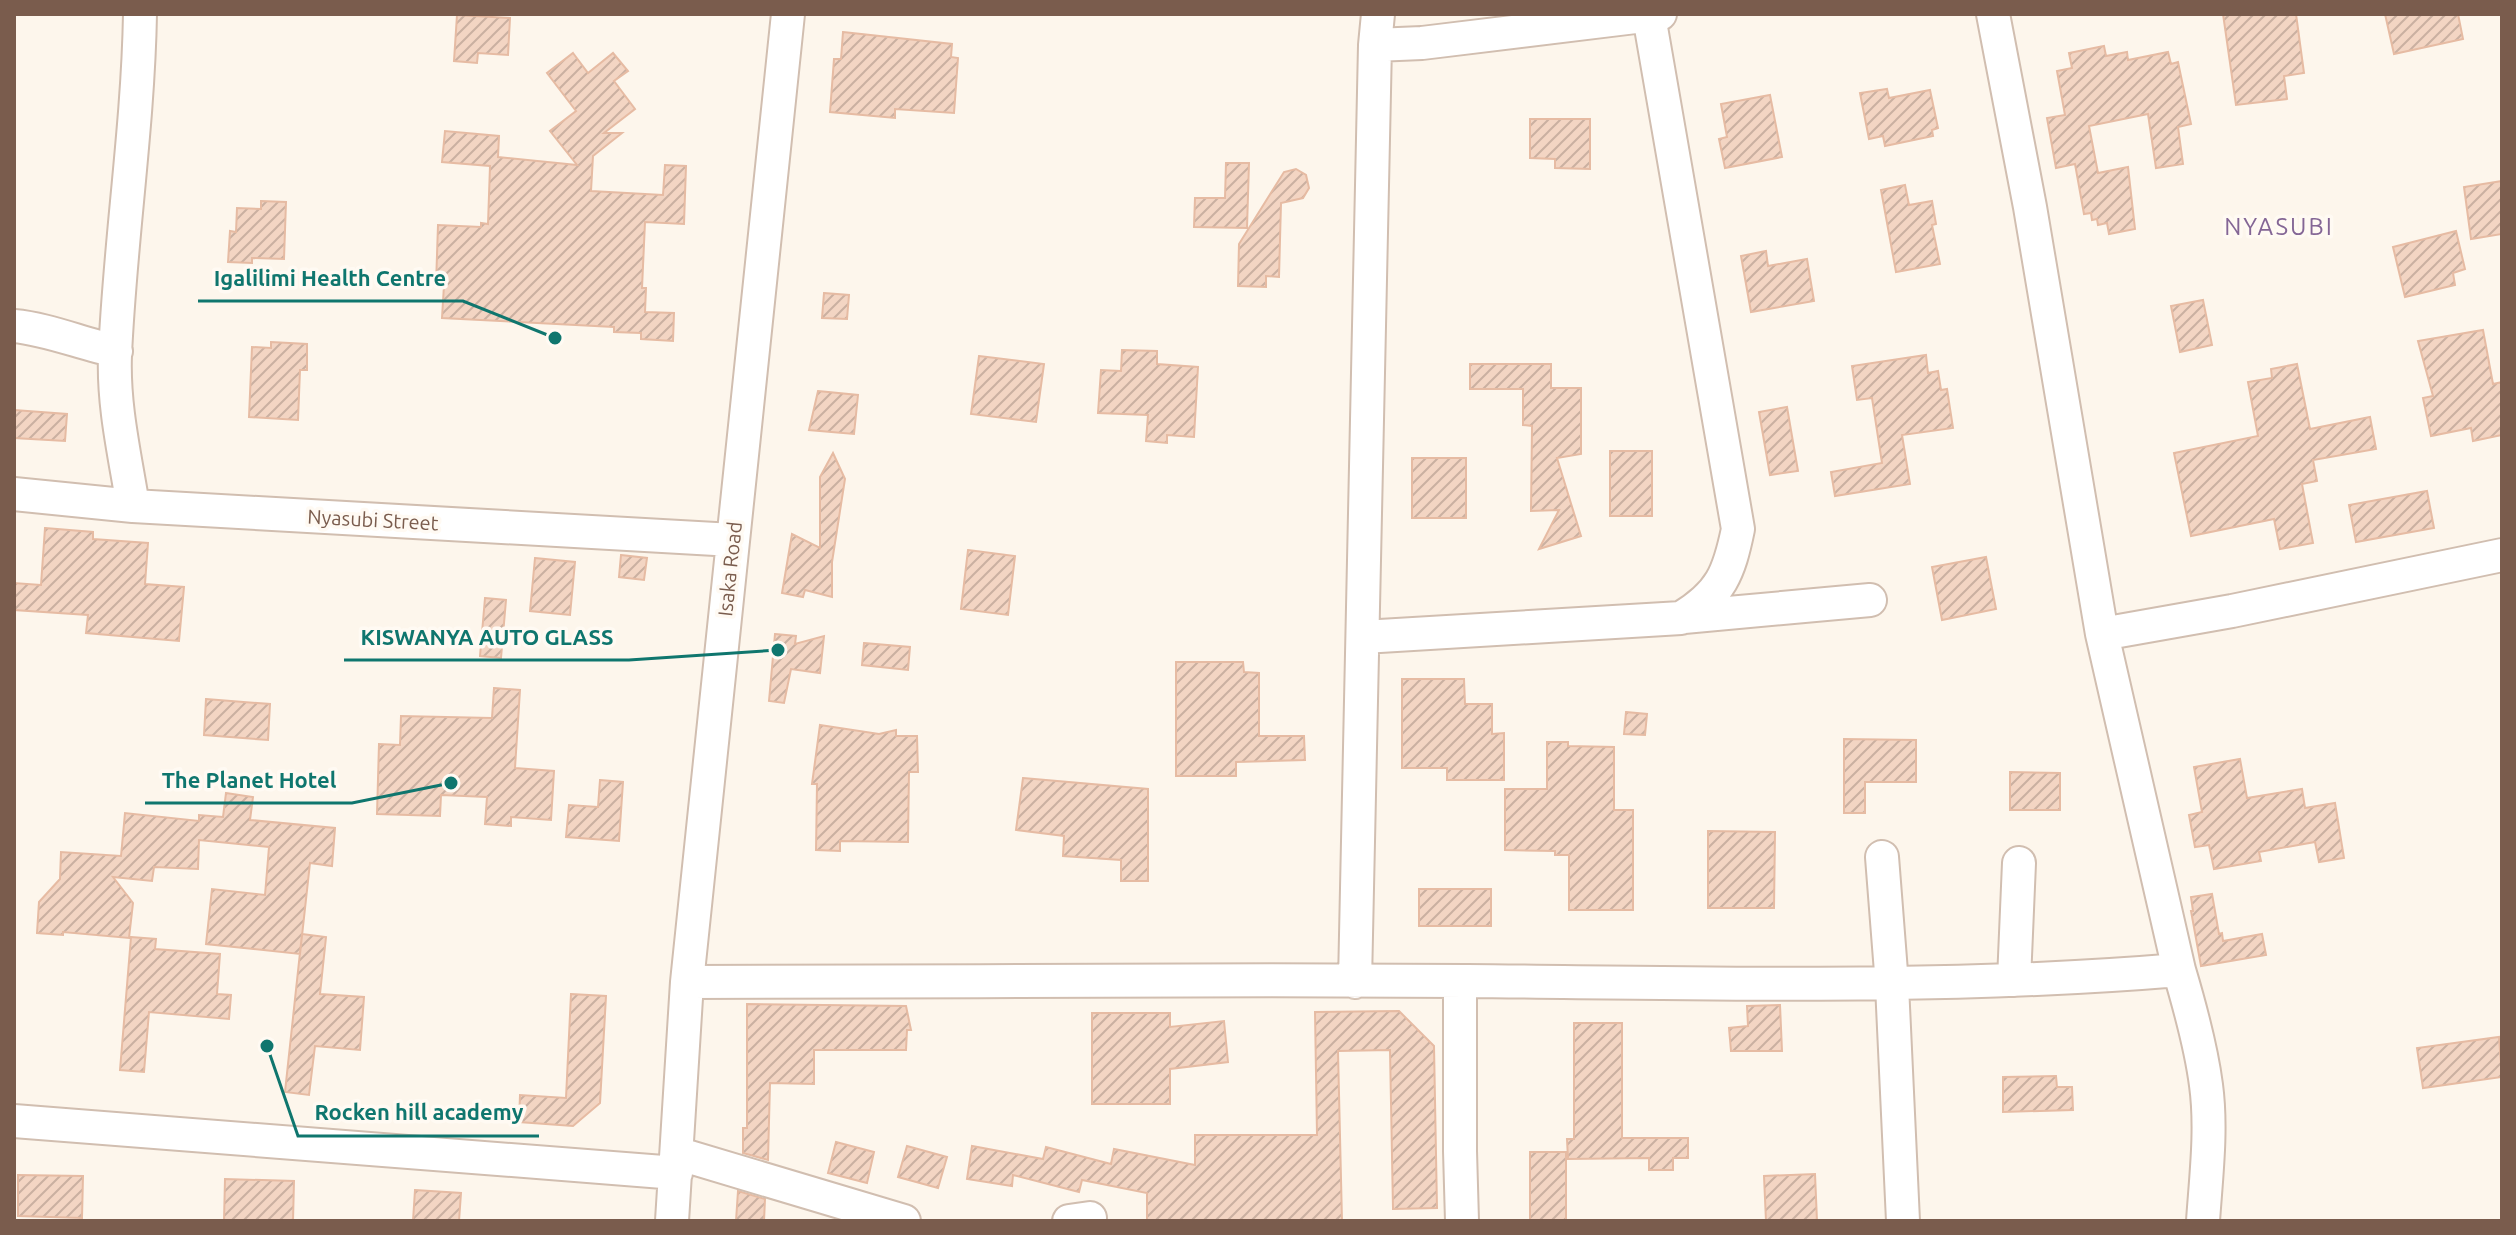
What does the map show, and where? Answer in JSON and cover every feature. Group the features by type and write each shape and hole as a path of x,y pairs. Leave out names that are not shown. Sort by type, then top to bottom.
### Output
{"street":[{"path":"133,506 117,414 116,351 139,65 140,14"},
{"name":"Isaka Road","path":"672,1221 687,982 788,14"},
{"path":"1993,14 2015,122 2102,634 2179,970 2192,1014 2206,1086 2207,1162 2203,1221"},
{"path":"1355,982 1376,30 1422,43 1655,15 1738,529 1732,558 1718,586 1704,604 1681,618"},
{"path":"14,326 116,351"},
{"name":"Nyasubi Street","path":"14,494 133,506 733,540"},
{"path":"2102,634 2232,611 2502,555"},
{"path":"1363,637 1681,618 1870,600"},
{"path":"1882,857 1892,985 1903,1221"},
{"path":"2014,980 2019,863"},
{"path":"687,982 1460,981 1892,985 2179,970"},
{"path":"1460,981 1462,1221"},
{"path":"14,1121 677,1164 683,1155 904,1221"}],"building":[{"path":"2223,14 2296,14 2304,73 2284,76 2287,99 2236,105"},
{"path":"2385,14 2458,14 2463,39 2394,54"},
{"path":"457,15 510,18 508,55 478,53 477,63 454,61"},
{"path":"843,32 952,44 951,57 958,58 954,113 895,109 895,118 830,112 834,59 841,59"},
{"path":"2104,46 2106,56 2127,52 2128,60 2168,52 2171,64 2178,62 2191,124 2178,127 2183,164 2156,168 2148,114 2089,126 2098,173 2128,167 2135,229 2109,234 2107,223 2098,225 2097,219 2092,220 2091,213 2084,214 2075,164 2056,168 2047,118 2065,115 2057,71 2072,68 2069,53"},
{"path":"573,53 588,73 613,53 628,71 614,81 635,109 604,133 622,133 593,156 591,191 663,195 665,165 686,166 684,224 645,222 642,288 646,288 645,312 674,313 673,341 641,339 641,333 614,332 614,327 442,318 444,285 436,285 438,225 481,227 481,223 488,224 490,166 442,162 445,131 499,136 498,157 577,165 550,131 576,111 547,73"},
{"path":"1887,89 1889,98 1930,90 1938,128 1932,130 1933,136 1885,146 1883,136 1869,139 1860,93"},
{"path":"1770,95 1782,157 1725,168 1719,139 1727,137 1721,104"},
{"path":"1530,119 1590,119 1590,169 1555,168 1555,159 1530,158"},
{"path":"1226,163 1249,163 1247,228 1194,227 1195,198 1225,198"},
{"path":"1296,169 1306,175 1309,188 1303,198 1281,203 1279,277 1266,276 1266,287 1238,286 1239,244 1284,172"},
{"path":"2502,181 2502,234 2471,239 2464,187"},
{"path":"1905,185 1909,205 1932,201 1936,224 1932,225 1940,264 1896,272 1881,190"},
{"path":"261,201 286,202 284,259 252,258 252,263 228,262 230,231 236,232 237,208 261,209"},
{"path":"2456,231 2465,269 2453,273 2455,285 2405,297 2393,247"},
{"path":"1766,251 1768,266 1807,259 1814,301 1751,312 1741,256"},
{"path":"824,293 849,295 847,319 822,318"},
{"path":"2203,300 2212,345 2180,352 2171,306"},
{"path":"2483,330 2493,384 2502,382 2502,435 2473,441 2471,428 2431,436 2423,398 2433,396 2418,341"},
{"path":"271,342 307,344 307,370 300,370 298,420 249,417 252,347 271,348"},
{"path":"1122,350 1157,351 1157,364 1198,367 1194,437 1167,435 1167,443 1146,441 1148,415 1098,413 1101,370 1121,371"},
{"path":"1926,355 1928,373 1938,371 1941,390 1947,389 1953,428 1902,435 1910,484 1835,496 1831,472 1882,463 1872,398 1857,400 1852,366"},
{"path":"979,356 1044,364 1036,422 971,414"},
{"path":"1470,364 1551,364 1551,388 1581,388 1581,454 1557,458 1581,536 1539,549 1559,510 1531,511 1532,426 1523,425 1523,389 1470,389"},
{"path":"2297,364 2310,429 2370,417 2376,449 2313,460 2317,481 2302,484 2313,543 2280,549 2274,519 2191,536 2174,453 2258,436 2248,382 2272,378 2271,369"},
{"path":"818,391 858,395 854,434 809,430"},
{"path":"1787,407 1798,471 1770,475 1759,412"},
{"path":"14,410 67,414 65,441 14,438"},
{"path":"1610,451 1652,451 1652,516 1610,516"},
{"path":"833,453 845,479 832,562 832,597 805,590 803,597 782,593 792,534 820,548 820,477"},
{"path":"1412,458 1466,458 1466,518 1412,518"},
{"path":"2427,491 2434,528 2356,542 2349,505"},
{"path":"45,528 93,532 93,539 148,543 145,584 184,587 179,641 86,633 88,615 14,610 14,583 41,585"},
{"path":"968,550 1015,556 1008,615 961,609"},
{"path":"621,555 647,558 644,580 619,577"},
{"path":"1986,557 1996,609 1942,620 1932,567"},
{"path":"535,558 575,562 570,615 530,611"},
{"path":"485,598 506,600 501,658 480,656"},
{"path":"775,634 796,636 795,644 824,636 820,673 791,669 784,703 769,701"},
{"path":"864,643 910,647 908,670 862,665"},
{"path":"1176,662 1243,662 1244,672 1259,673 1259,736 1304,736 1305,760 1236,762 1236,776 1176,776"},
{"path":"1402,679 1464,679 1465,704 1492,704 1492,734 1504,733 1504,780 1447,780 1447,768 1402,768"},
{"path":"494,688 520,690 515,768 554,771 551,820 511,817 511,826 485,824 487,797 441,795 440,816 377,814 379,744 400,745 401,716 492,718"},
{"path":"206,699 270,704 268,740 204,735"},
{"path":"1626,712 1647,714 1645,735 1624,734"},
{"path":"820,725 879,734 896,730 896,736 917,736 918,772 909,772 908,842 840,841 840,851 816,850 817,784 812,784"},
{"path":"1844,739 1916,740 1916,782 1865,782 1865,813 1844,813"},
{"path":"1547,742 1568,742 1568,746 1614,747 1614,810 1633,810 1633,910 1569,910 1569,855 1555,855 1555,851 1505,850 1505,789 1547,789"},
{"path":"2240,759 2247,798 2302,789 2305,808 2335,803 2344,858 2319,862 2315,842 2259,852 2261,861 2214,869 2209,845 2195,847 2189,815 2202,812 2194,767"},
{"path":"2010,772 2060,773 2060,810 2010,810"},
{"path":"1023,778 1148,789 1148,881 1121,881 1121,860 1063,856 1064,836 1016,830"},
{"path":"600,780 623,782 619,841 566,837 569,805 598,807"},
{"path":"226,793 253,797 250,820 335,828 332,866 310,863 300,954 206,944 212,889 265,895 269,847 199,840 198,869 154,867 152,881 113,877 133,903 129,938 63,932 63,935 37,933 39,902 60,879 61,852 121,856 125,813 199,821 199,815 223,817"},
{"path":"1708,831 1775,832 1774,908 1708,908"},
{"path":"1419,889 1491,889 1491,926 1419,926"},
{"path":"2212,894 2223,941 2262,934 2266,955 2201,966 2191,897"},
{"path":"302,934 326,937 320,994 364,997 360,1050 315,1046 309,1095 285,1092"},
{"path":"131,937 156,939 155,949 220,954 217,994 231,995 229,1019 149,1012 144,1072 120,1070"},
{"path":"571,994 606,996 600,1103 573,1126 519,1122 520,1095 566,1098"},
{"path":"747,1004 906,1006 911,1030 907,1030 906,1050 814,1050 814,1084 770,1083 768,1160 743,1153 743,1128 747,1128"},
{"path":"1780,1005 1782,1051 1731,1051 1729,1028 1748,1026 1747,1006"},
{"path":"1399,1011 1434,1046 1437,1208 1393,1209 1390,1050 1338,1051 1342,1221 1147,1220 1147,1193 1082,1180 1079,1192 1013,1175 1012,1186 967,1179 972,1146 1043,1159 1046,1147 1111,1164 1114,1149 1195,1165 1195,1135 1317,1135 1315,1012"},
{"path":"1092,1013 1170,1013 1170,1027 1224,1021 1228,1062 1170,1069 1170,1104 1092,1104"},
{"path":"1574,1023 1622,1023 1622,1138 1688,1138 1688,1158 1673,1158 1673,1170 1649,1170 1649,1158 1568,1159 1567,1139 1574,1139"},
{"path":"2499,1037 2502,1077 2423,1088 2417,1048"},
{"path":"2056,1076 2057,1087 2072,1087 2073,1110 2003,1112 2003,1077"},
{"path":"836,1142 874,1152 867,1183 828,1173"},
{"path":"907,1146 947,1157 938,1188 898,1177"},
{"path":"1530,1152 1566,1152 1566,1221 1530,1221"},
{"path":"1815,1174 1817,1221 1766,1221 1764,1176"},
{"path":"18,1175 83,1176 82,1218 18,1216"},
{"path":"225,1179 294,1181 293,1221 224,1221"},
{"path":"415,1190 461,1193 459,1221 413,1221"},
{"path":"738,1191 765,1199 764,1221 736,1221"}],"place":[{"name":"Igalilimi Health Centre","path":"555,338"},
{"name":"KISWANYA AUTO GLASS","path":"778,650"},
{"name":"The Planet Hotel","path":"451,783"},
{"name":"Rocken hill academy","path":"267,1046"}],"district":[{"name":"NYASUBI","path":"2279,227"}]}
